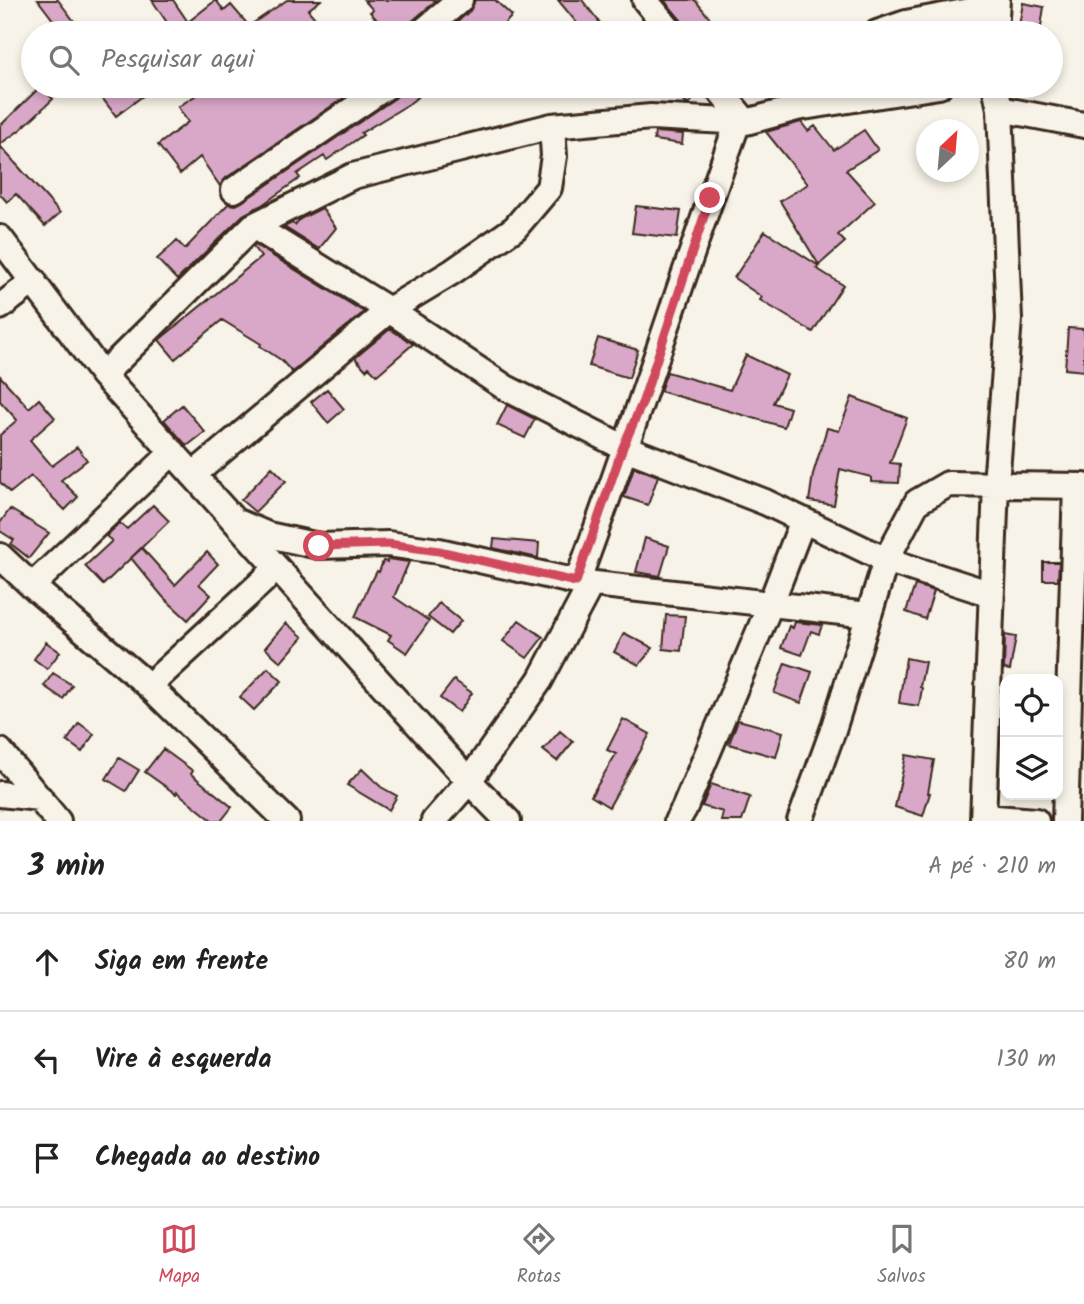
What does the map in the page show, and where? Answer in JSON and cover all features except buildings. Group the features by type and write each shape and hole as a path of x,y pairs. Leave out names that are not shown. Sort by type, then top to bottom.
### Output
{"street":[{"path":"435,21 460,0"},
{"path":"645,0 663,21"},
{"path":"915,21 997,3 996,21"},
{"path":"234,190 369,98"},
{"path":"725,98 742,122"},
{"path":"797,108 807,98"},
{"path":"103,375 253,226 353,176 552,127 651,117 742,122 797,108 862,98"},
{"path":"998,98 1009,319 996,484 983,819 1036,821"},
{"path":"1001,98 1084,125"},
{"path":"434,821 469,781 540,680 584,583 623,447 643,401 710,198 742,122"},
{"path":"194,475 389,310 452,272 515,228 549,188 554,156 552,127"},
{"path":"253,226 389,310 506,388 623,447 765,502 886,560 991,594"},
{"path":"0,238 103,375 508,821"},
{"path":"0,307 34,281"},
{"path":"32,586 173,452"},
{"path":"800,821 832,733 886,560 917,502 948,484 996,484 1080,486 1065,821"},
{"path":"677,821 771,603 803,520"},
{"path":"233,521 268,535 319,546 388,544 439,551 584,583 868,615"},
{"path":"0,556 149,686 287,821"},
{"path":"149,686 277,568"},
{"path":"0,751 58,821"},
{"path":"0,794 40,798"}],"route":[{"path":"319,546 388,544 439,551 576,582 623,447 643,401 710,198"}]}
